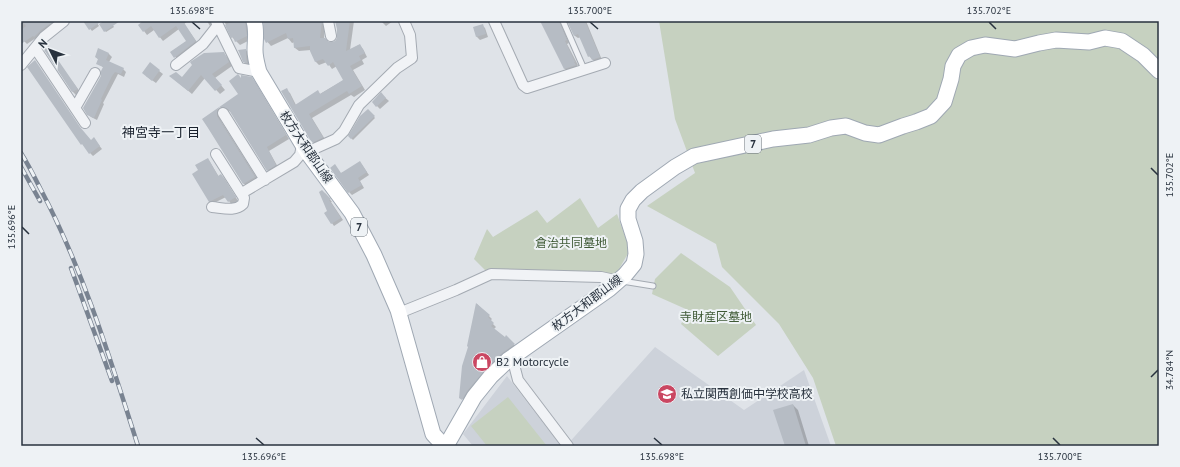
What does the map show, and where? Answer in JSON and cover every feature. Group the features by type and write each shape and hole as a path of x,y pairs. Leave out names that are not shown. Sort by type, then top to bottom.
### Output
{"main road":[{"name":"枚方大和郡山線","path":"254,21 256,34 256,61 259,72 305,148 352,213 374,255 399,313 433,434 445,446 474,397 492,376 512,357 603,294 625,275 634,264 636,254 635,242 628,220 628,209 633,200 642,191 675,167 694,156 773,140 809,135 831,128 846,126 865,133 879,135 916,122 931,116 944,102 951,79 953,66 960,55 971,48 985,45 1015,49 1056,40 1090,42 1105,38 1122,41 1143,56 1159,72"}],"street":[{"path":"21,64 44,37 62,21"},
{"path":"328,21 331,36"},
{"path":"242,193 294,162 305,148 336,139 344,131 359,105 397,68 412,58 410,35 404,21"},
{"path":"494,21 523,85 527,88 605,63"},
{"path":"217,23 239,68 259,72"},
{"path":"176,64 203,44 217,23"},
{"path":"35,48 85,123"},
{"path":"75,108 95,73"},
{"path":"223,113 265,180"},
{"path":"212,207 232,209 239,208 243,204 244,198 216,154"},
{"path":"399,313 491,274 600,277 619,280"},
{"path":"512,357 518,380 568,446"}],"lane":[{"path":"563,21 584,69"},
{"path":"619,280 654,286"}],"shaded area":[{"name":"私立関西創価中学校高校","path":"655,347 744,410 804,370 831,446 566,446"},
{"path":"507,376 561,446 473,446 463,434"}],"green space":[{"path":"659,21 1159,21 1159,446 836,446 813,378 779,324 722,267 716,244 647,206 695,173 675,119"},
{"name":"倉治共同墓地","path":"580,198 598,228 617,214 630,250 615,276 495,269 487,272 474,259 487,229 493,237 537,210 547,223"},
{"name":"寺財産区墓地","path":"681,253 730,287 756,325 718,356 681,324 688,310 652,294 655,279"},
{"path":"508,397 547,446 487,446 471,426"}],"building":[{"path":"22,21 54,21 34,37 33,36 21,44 21,30 26,26"},
{"path":"83,21 102,21 89,30"},
{"path":"104,21 120,21 104,32 99,24"},
{"path":"143,21 183,21 196,41 174,58 170,52 186,41 176,26 159,38 151,26 143,32 138,25"},
{"path":"234,21 245,21 247,36 235,42 233,37 231,38 225,25"},
{"path":"263,21 322,21 320,38 325,38 329,42 332,42 337,38 335,21 350,21 346,51 360,44 365,53 359,56 361,60 350,66 362,86 349,94 347,91 309,114 323,137 312,143 281,91 287,88 295,105 318,90 320,94 343,80 333,62 328,66 323,59 315,62 310,51 310,46 294,48 293,38 288,39 286,33 266,43 264,39"},
{"path":"540,21 559,21 567,40 565,41 576,65 564,69"},
{"path":"567,21 585,21 600,57 592,60 590,56 588,57 578,34 574,36"},
{"path":"483,24 486,34 476,37 473,27"},
{"path":"47,44 78,89 72,92 43,48"},
{"path":"98,48 109,53 106,60 124,68 121,74 115,72 112,76 94,118 87,115 83,108 101,76 103,67 96,64 98,59 95,57"},
{"path":"246,49 247,63 243,62 238,50"},
{"path":"224,52 229,62 212,74 222,85 215,91 201,75 188,91 169,76 176,72 182,77 192,65 190,62 204,53"},
{"path":"35,60 80,127 91,140 94,137 100,146 89,154 82,144 81,145 27,67"},
{"path":"150,62 160,70 152,81 142,73"},
{"path":"238,74 241,78 241,75 252,77 286,135 267,147 276,165 267,171 229,110 220,107 217,110 217,116 255,177 243,184 202,119 238,94 229,81"},
{"path":"381,92 386,98 376,107 372,102"},
{"path":"368,109 375,116 351,139 348,136 360,116"},
{"path":"208,158 218,176 221,174 236,197 228,202 223,195 209,202 192,174 198,170 195,165"},
{"path":"360,161 367,172 358,178 362,185 348,193 330,168 335,164 341,173"},
{"path":"322,190 331,199 329,200 341,218 331,224 324,213 327,211 319,192"},
{"path":"476,303 490,315 488,317 494,323 491,326 505,337 506,335 515,344 502,353 485,370 467,391 462,400 459,398 462,366 468,347"},
{"path":"793,404 806,446 785,446 773,410"}],"railway":[{"path":"21,153 70,250 83,282 95,314 138,446"},
{"path":"21,167 40,201"},
{"path":"71,268 112,381"}],"place":[{"name":"B2 Motorcycle","path":"482,362"},
{"name":"私立関西創価中学校高校","path":"667,394"}],"district":[{"name":"神宮寺一丁目","path":"161,132"}]}
